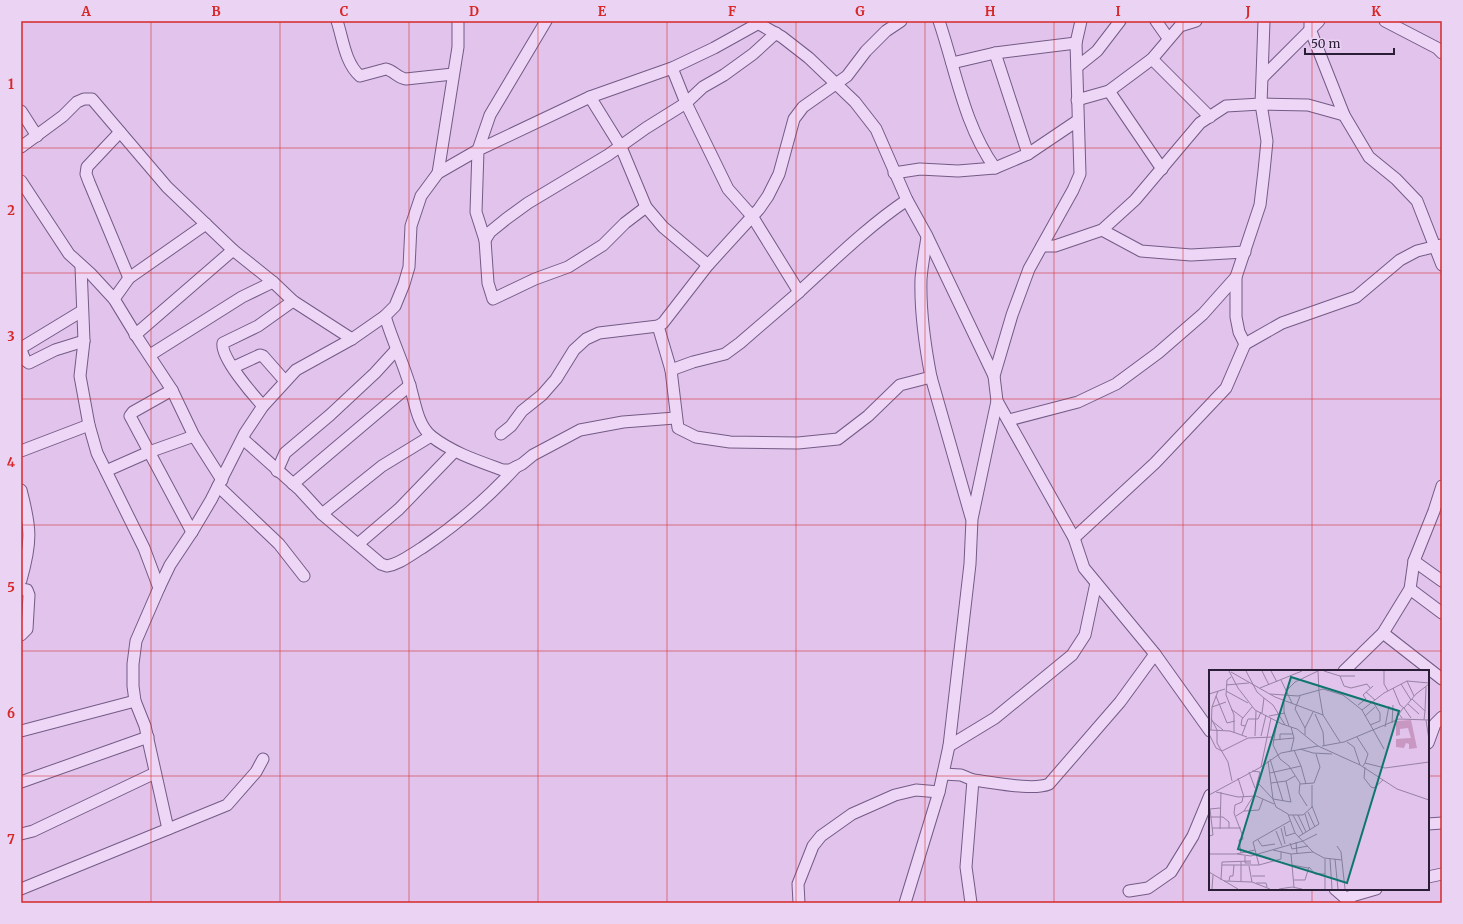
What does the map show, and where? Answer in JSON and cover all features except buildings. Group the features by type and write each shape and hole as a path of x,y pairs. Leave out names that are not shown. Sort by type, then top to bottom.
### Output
{"street":[{"path":"337,21 350,63 353,70 360,76 386,69 390,70 399,78 406,79 453,74"},
{"path":"438,173 458,47 458,21"},
{"path":"546,21 490,115 478,150 476,212 485,240 488,283 492,299 535,279 568,267 602,245 625,223 646,207"},
{"path":"501,434 511,426 522,411 542,395 556,379 574,350 586,339 599,333 658,326 670,314 708,265 768,196 779,174 794,119 804,107 835,83 847,76 866,51 886,31 901,21"},
{"path":"939,21 964,104 979,144 995,168"},
{"path":"994,376 1014,308 1029,269 1073,190 1080,174 1077,120 1076,43 1082,21"},
{"path":"1077,67 1097,51 1120,21"},
{"path":"1156,21 1168,38"},
{"path":"1077,100 1109,91 1152,59 1168,38 1180,26 1196,21"},
{"path":"1246,344 1239,332 1236,317 1236,278 1260,205 1264,171 1267,141 1261,104 1264,21"},
{"path":"1263,77 1310,25 1319,21"},
{"path":"1385,21 1437,48 1442,53"},
{"path":"168,829 148,737 135,701 133,664 136,641 170,565 192,532 243,439 263,406 296,370 352,339 385,316 395,306 404,284 408,267 411,226 421,196 438,173 478,150 590,97 672,68 714,48 757,22 776,33 809,58 855,102 876,129 894,173 927,236 994,376 997,401 972,519 970,564 950,746 939,792 905,903"},
{"path":"1310,25 1344,115 1369,157 1396,179 1417,201 1439,246 1442,265"},
{"path":"485,240 490,232 528,203 621,147 646,128 686,103 703,87 724,75 752,54 776,33"},
{"path":"952,63 995,53 1076,43"},
{"path":"995,53 1028,154"},
{"path":"1152,59 1210,117"},
{"path":"672,68 686,103 728,189 752,216 799,292"},
{"path":"1109,91 1162,169"},
{"path":"590,97 621,147 646,207 663,227 708,265"},
{"path":"21,147 63,116 77,102 84,99 92,99 167,186 233,250 273,282 293,301 352,339"},
{"path":"1042,246 1055,246 1102,230 1135,200 1200,123 1226,106 1261,104 1308,106 1344,115"},
{"path":"21,111 37,136"},
{"path":"894,173 920,169 958,171 995,168 1028,154 1077,120"},
{"path":"120,132 87,167 86,174 129,278"},
{"path":"21,181 68,254 81,267 90,273 114,299 135,335 150,355 172,390 194,436 220,483 279,544 304,576"},
{"path":"671,370 693,362 725,354 740,343 799,292 883,216 907,200"},
{"path":"114,299 129,278 206,224"},
{"path":"1102,230 1141,251 1191,255 1245,252"},
{"path":"927,236 921,278 921,305 931,377 972,519"},
{"path":"1074,538 1155,463 1226,388 1246,344 1282,323 1356,296 1400,260 1417,252 1439,246"},
{"path":"135,335 233,250"},
{"path":"81,267 84,341 80,376 89,425 97,453 144,548 159,588"},
{"path":"1009,420 1078,402 1116,384 1158,353 1203,314 1236,278"},
{"path":"150,355 242,297 273,282"},
{"path":"263,406 225,354 223,343 258,326 293,301"},
{"path":"82,311 21,349 25,360 29,363 55,350 84,341"},
{"path":"385,316 396,350 410,385 417,412 423,425 431,436 454,452 503,470 517,467"},
{"path":"658,326 671,370 678,428 696,437 730,442 798,443 838,439 868,416 900,385 931,377"},
{"path":"278,471 285,453 330,415 375,373 396,350"},
{"path":"234,368 260,354 285,381"},
{"path":"293,484 410,385"},
{"path":"172,390 130,414 131,419 192,532"},
{"path":"997,401 1074,538 1084,568 1155,654 1209,730"},
{"path":"243,439 293,484 322,514 381,564 387,566 399,563 443,534 481,504 517,467 533,455 580,430 623,422 676,418"},
{"path":"21,451 89,425"},
{"path":"106,471 149,452 194,436"},
{"path":"322,514 382,466 431,436"},
{"path":"358,544 399,508 454,452"},
{"path":"1345,670 1382,633 1410,589 1414,561 1434,511 1442,486"},
{"path":"21,490 30,538 29,551 21,580"},
{"path":"1414,561 1442,580"},
{"path":"950,746 996,718 1072,655 1084,635 1096,583"},
{"path":"21,589 27,590 29,595 27,629 21,635"},
{"path":"1410,589 1442,613"},
{"path":"1382,633 1442,679"},
{"path":"943,774 961,775 973,780 1025,786 1043,786 1049,784 1120,702 1155,654"},
{"path":"21,730 135,701"},
{"path":"1429,740 1435,720"},
{"path":"21,782 148,737"},
{"path":"21,889 227,805 256,772 263,759"},
{"path":"21,834 40,827 155,773"},
{"path":"971,903 966,867 973,780"},
{"path":"799,903 798,884 813,846 822,836 852,814 895,795 916,790 939,792"},
{"path":"1130,891 1148,888 1171,872 1193,836 1209,797"},
{"path":"1429,824 1442,823"},
{"path":"1429,877 1442,874"},
{"path":"1336,890 1348,901 1374,890"}]}
